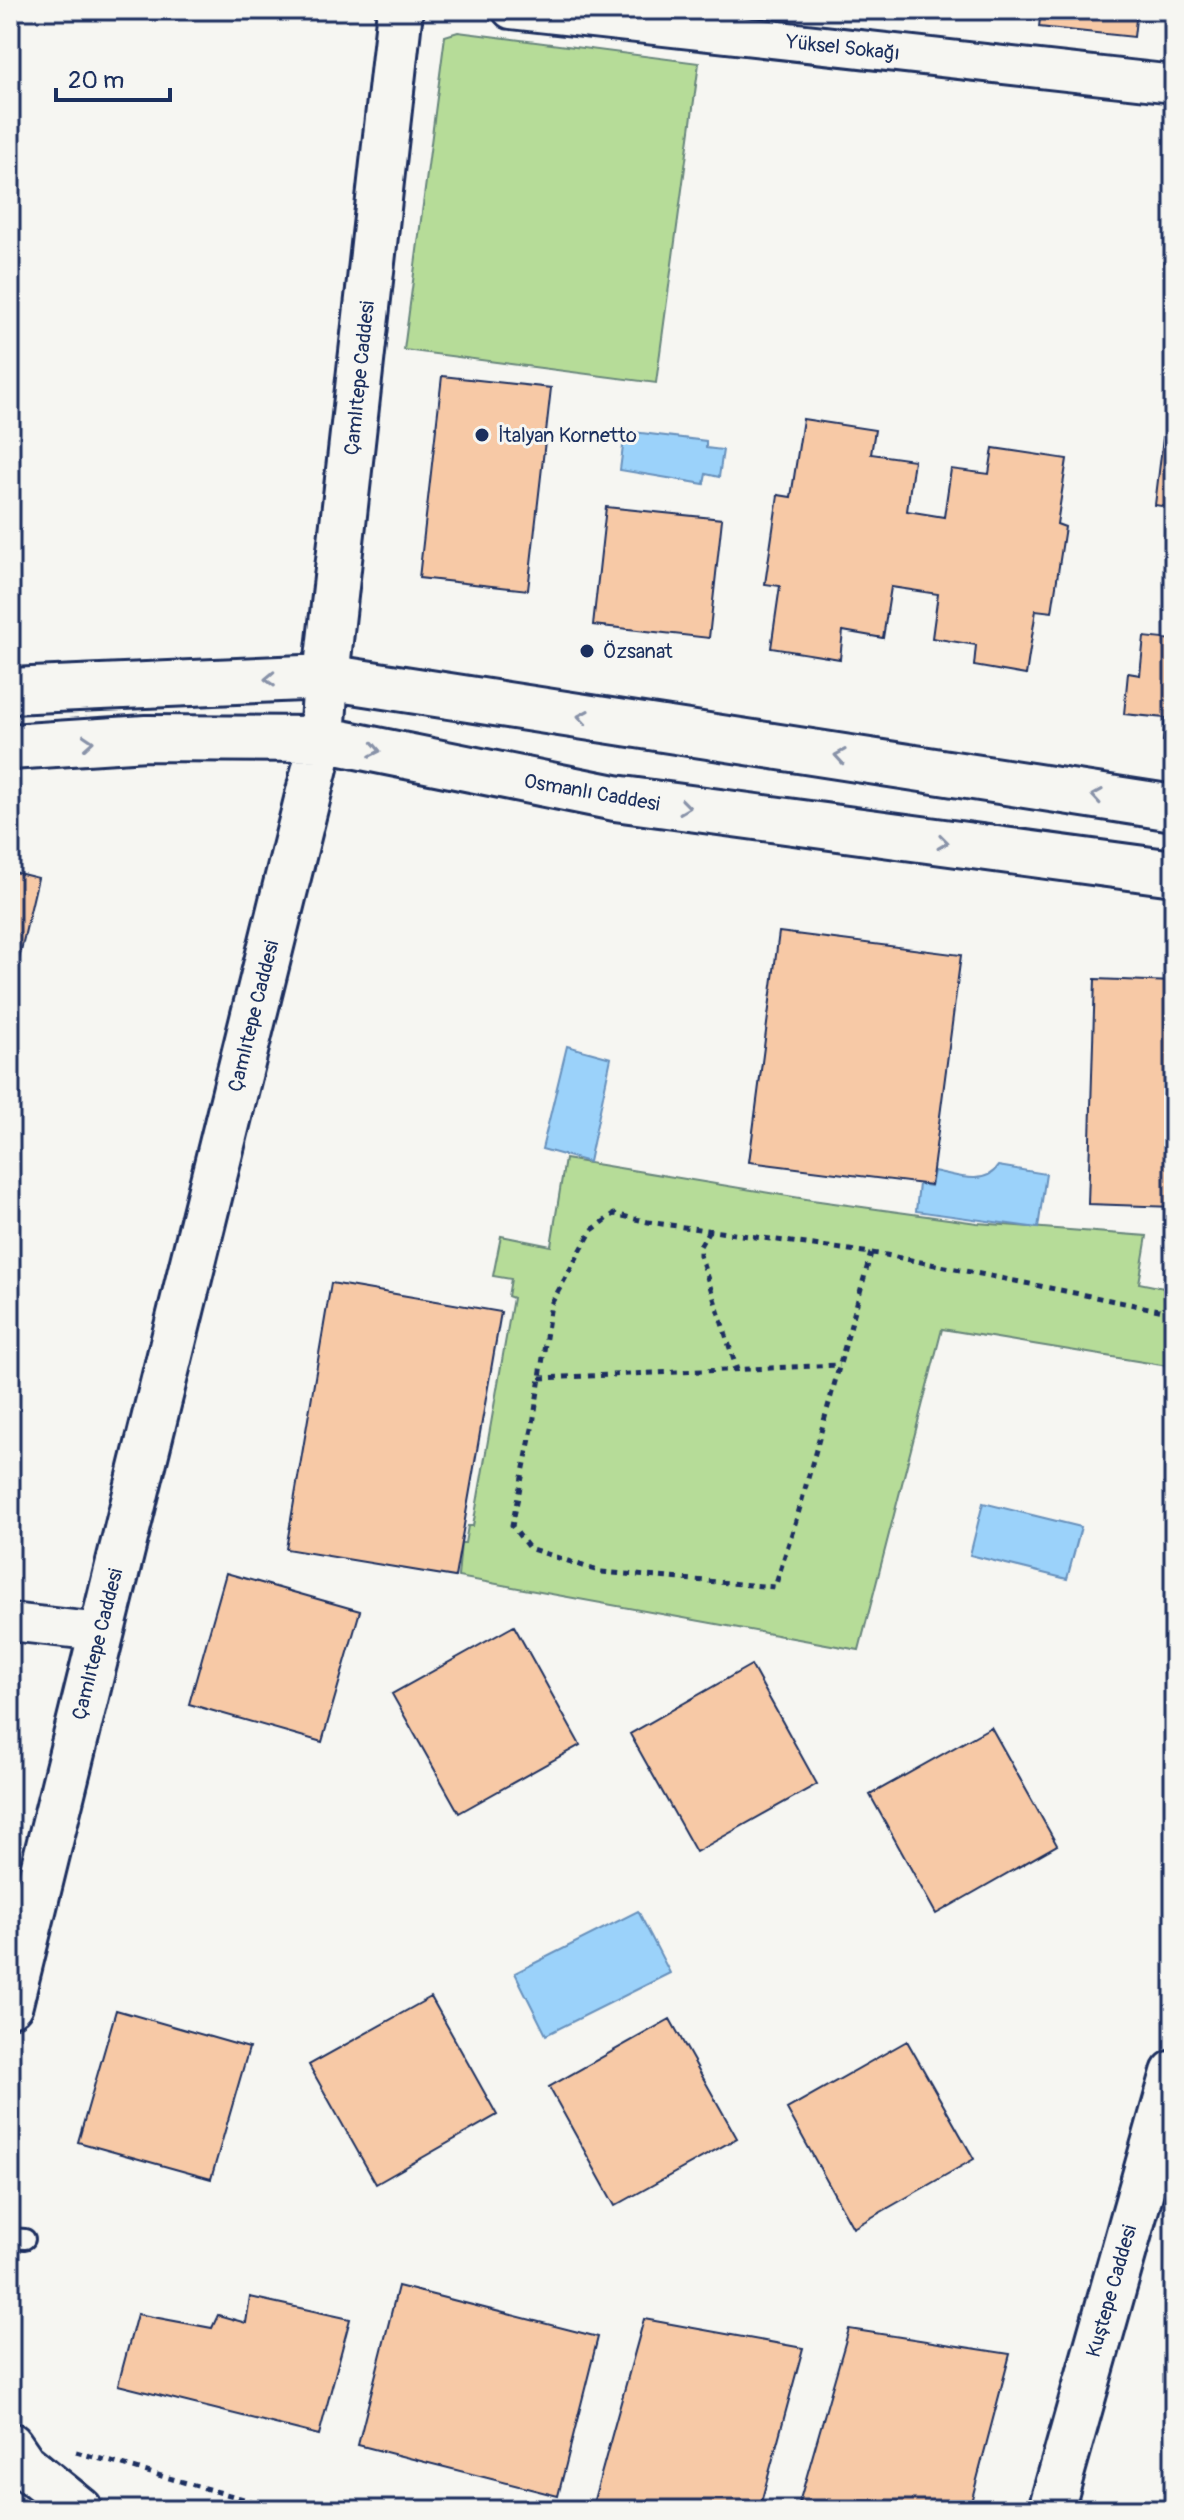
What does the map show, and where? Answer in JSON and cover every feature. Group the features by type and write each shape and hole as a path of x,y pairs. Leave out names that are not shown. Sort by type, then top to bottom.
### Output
{"street":[{"name":"Çamlıtepe Caddesi","path":"10,2004 322,739 326,677 400,10"},
{"name":"Yüksel Sokağı","path":"511,10 1174,84"},
{"path":"10,691 326,677 1174,808"},
{"name":"Osmanlı Caddesi","path":"10,747 146,738 322,739 615,798 1174,873"},
{"path":"10,1622 100,1632"},
{"name":"Kuştepe Caddesi","path":"1051,2510 1174,2073"},
{"path":"10,2445 23,2464 80,2510"}],"path":[{"path":"871,1253 775,1587 601,1572 529,1548 512,1526 533,1424 551,1304 592,1230 614,1214 648,1222 871,1253 1174,1313"},
{"path":"709,1230 700,1246 700,1255 737,1370"},
{"path":"540,1378 840,1365"},
{"path":"72,2451 283,2510"}],"green space":[{"path":"458,32 699,63 656,383 404,350 445,36"},
{"path":"565,1159 812,1200 977,1223 1147,1236 1139,1283 1174,1290 1174,1367 942,1329 859,1650 458,1577 461,1543 465,1543 468,1526 473,1526 513,1298 508,1296 511,1279 493,1276 501,1236 551,1246"}],"water":[{"path":"625,431 706,441 706,448 723,450 719,477 706,474 704,484 620,470"},
{"path":"567,1046 611,1058 589,1162 542,1149"},
{"path":"998,1166 1046,1174 1038,1228 916,1211 919,1184 931,1186 934,1171 978,1178"},
{"path":"983,1503 1081,1527 1067,1579 970,1555"},
{"path":"638,1911 670,1973 546,2035 515,1973"}],"building":[{"path":"884,10 927,10 926,15"},
{"path":"1041,10 1137,10 1134,37 1039,27"},
{"path":"442,376 551,388 528,590 419,578"},
{"path":"1168,397 1174,398 1174,514 1167,513 1168,507 1155,505"},
{"path":"803,419 875,430 871,454 914,460 907,511 944,517 951,469 989,474 993,448 1067,459 1057,524 1065,527 1052,612 1036,610 1026,675 974,666 976,645 932,638 938,594 891,587 883,638 843,631 840,659 771,648 780,586 765,584 778,495 791,497"},
{"path":"606,507 722,519 709,638 593,625"},
{"path":"1174,632 1174,742 1163,741 1165,718 1124,714 1128,673 1140,675 1144,637 1173,640"},
{"path":"10,871 38,878 19,959 10,957"},
{"path":"779,932 961,955 931,1185 749,1162"},
{"path":"1095,979 1174,982 1174,1207 1088,1204"},
{"path":"331,1283 501,1312 455,1577 286,1549"},
{"path":"226,1573 360,1611 322,1742 189,1704"},
{"path":"514,1626 580,1745 459,1813 392,1694"},
{"path":"751,1665 817,1784 696,1852 630,1734"},
{"path":"991,1727 1057,1845 936,1914 870,1795"},
{"path":"431,1997 497,2115 376,2184 309,2065"},
{"path":"116,2010 249,2048 211,2179 78,2142"},
{"path":"670,2019 737,2138 615,2206 549,2087"},
{"path":"907,2041 974,2159 853,2228 787,2109"},
{"path":"398,2286 598,2337 558,2496 358,2445"},
{"path":"250,2297 350,2319 319,2435 118,2385 137,2314 212,2328 218,2315 246,2323"},
{"path":"644,2319 803,2348 759,2510 604,2510 592,2507"},
{"path":"849,2329 1010,2354 969,2510 797,2510"}],"place":[{"name":"İtalyan Kornetto","path":"482,435"},
{"name":"Özsanat","path":"587,651"}]}
